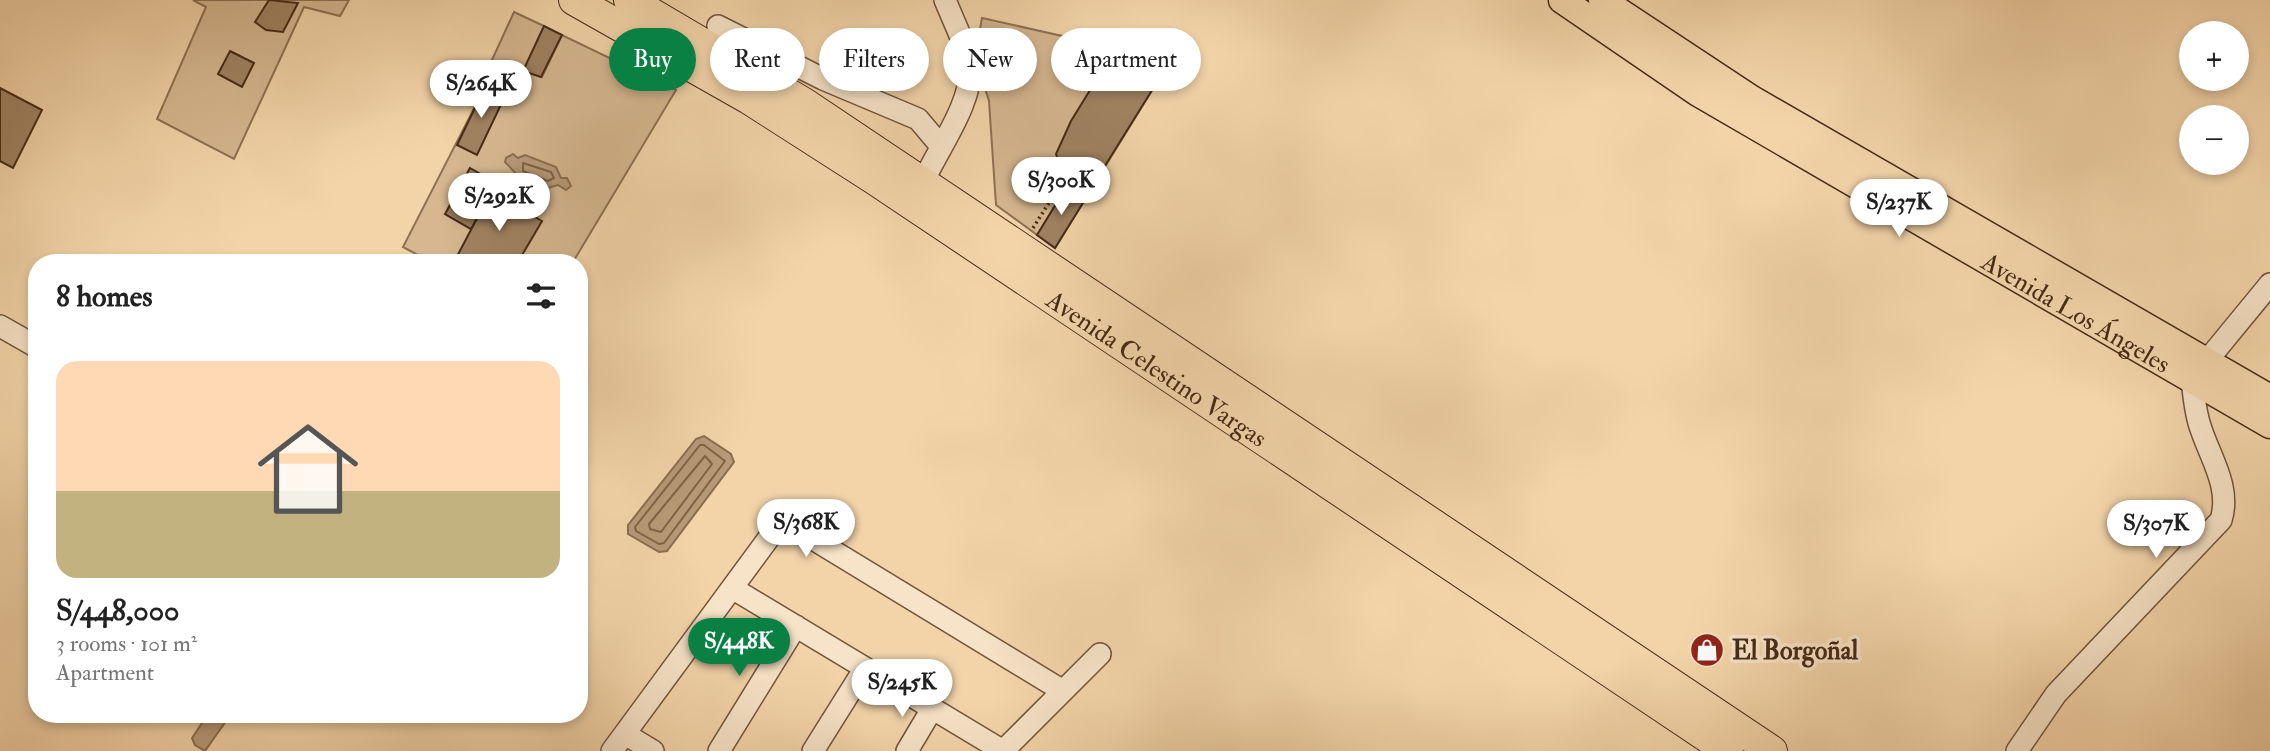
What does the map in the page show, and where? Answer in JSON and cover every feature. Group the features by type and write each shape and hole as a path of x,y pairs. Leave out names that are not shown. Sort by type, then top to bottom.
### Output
{"highway":[{"name":"Avenida Celestino Vargas","path":"574,0 961,223 1680,704 1772,751"},
{"name":"Avenida Celestino Vargas","path":"629,0 804,103 923,182 961,223 1020,247 1097,313"},
{"name":"Avenida Celestino Vargas","path":"1680,704 1728,751"}],"main road":[{"name":"Avenida Los Ángeles","path":"1562,0 1698,93 2199,370 2270,398"},
{"name":"Avenida Los Ángeles","path":"1602,0 1752,99 2199,370 2270,425"}],"street":[{"path":"923,182 967,94 972,71 971,61 946,0"},
{"path":"718,26 823,79 918,119 940,145"},
{"path":"2017,751 2056,694 2221,520 2226,504 2220,479 2200,427 2199,370 2270,284"},
{"path":"0,326 28,342"},
{"path":"653,751 619,743 782,520 1063,691"},
{"path":"732,588 1003,751 1100,654"},
{"path":"719,751 796,626"},
{"path":"813,751 865,668"},
{"path":"907,751 932,709"}],"path":[{"path":"1020,247 1069,171"}],"shaded area":[{"path":"193,0 349,0 340,16 304,7 234,159 157,119 206,7"},
{"path":"514,12 544,26 524,71 542,77 562,35 609,58 609,91 675,91 578,254 416,254 403,247 486,85 491,62"},
{"path":"982,18 1027,28 980,28"},
{"path":"1037,30 1051,33 1051,91 1152,91 1055,248 996,205 989,101 986,91 1037,91"}],"water":[{"path":"513,154 518,158 525,155 556,167 561,178 567,178 571,186 566,190 558,185 548,188 518,176 505,162 506,158"},
{"path":"704,436 731,454 734,462 667,551 659,552 628,534 628,525 696,439"},
{"path":"202,723 225,723 205,751 195,745 192,738"}],"building":[{"path":"269,0 298,3 283,32 266,30 255,22"},
{"path":"544,26 562,35 541,77 523,71"},
{"path":"230,51 254,63 242,87 218,74"},
{"path":"486,85 506,94 477,155 457,145"},
{"path":"0,88 42,110 13,168 0,161"},
{"path":"1089,91 1152,91 1093,185 1060,165 1056,154 1071,121"},
{"path":"470,168 491,180 487,190 491,192 471,229 445,214"},
{"path":"1067,186 1086,198 1055,248 1037,235"},
{"path":"491,192 542,221 523,254 458,254"}],"place":[{"name":"El Borgoñal","path":"1707,650"}]}
